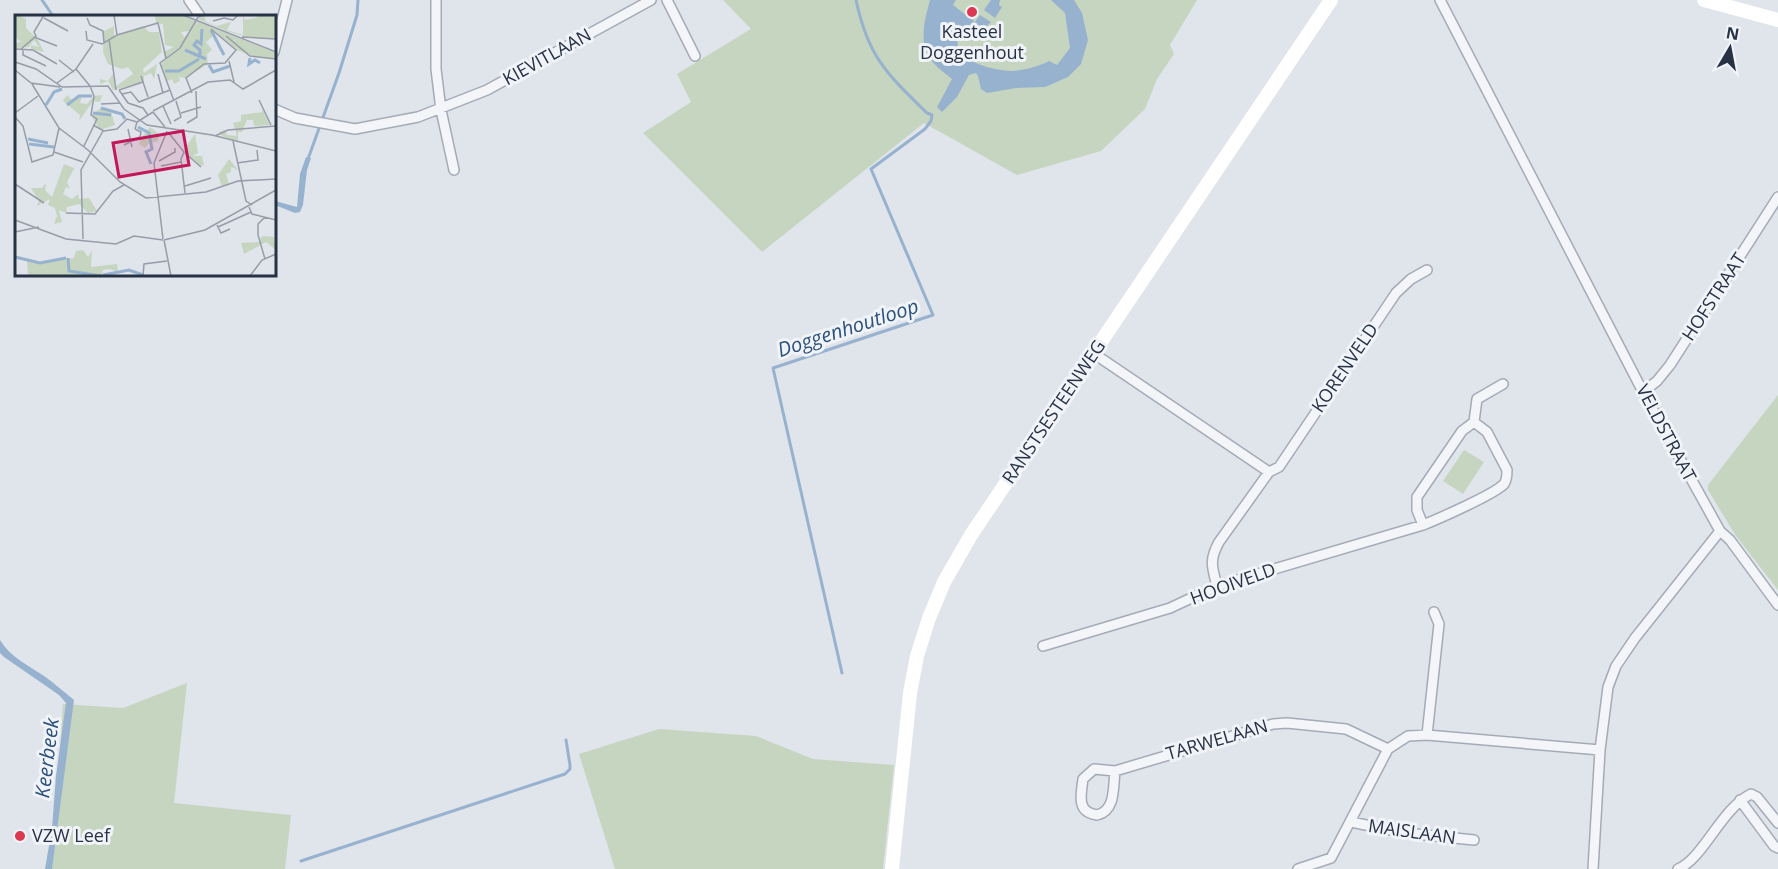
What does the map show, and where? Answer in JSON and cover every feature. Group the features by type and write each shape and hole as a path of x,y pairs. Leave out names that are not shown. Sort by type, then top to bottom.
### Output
{"street":[{"path":"189,0 199,15"},
{"path":"276,44 287,0"},
{"path":"436,0 436,69 441,110 454,170"},
{"name":"KIEVITLAAN","path":"276,110 295,118 355,129 441,110 487,90 651,0"},
{"path":"667,0 695,56"},
{"name":"RANSTSESTEENWEG","path":"892,869 910,693 917,656 944,582 971,535 1331,0"},
{"name":"VELDSTRAAT","path":"1440,0 1643,392 1720,531 1730,540 1778,605"},
{"path":"1704,0 1778,20"},
{"name":"HOFSTRAAT","path":"1643,392 1657,381 1670,365 1778,197"},
{"name":"KORENVELD","path":"1217,586 1212,554 1241,510 1269,472 1279,467 1395,293 1411,279 1427,270"},
{"path":"1093,353 1269,472"},
{"path":"1423,525 1417,510 1417,497 1462,431 1474,422 1477,399 1503,384"},
{"name":"HOOIVELD","path":"1043,646 1170,608 1217,586 1442,518 1504,484 1507,477 1507,470 1487,432 1474,422"},
{"path":"1593,869 1600,750 1608,687 1616,666 1635,638 1720,531"},
{"path":"1427,735 1439,624 1434,612"},
{"name":"TARWELAAN","path":"1115,771 1111,805 1108,810 1097,815 1084,810 1081,805 1083,779 1094,769 1115,771 1273,724 1287,723 1346,729 1388,749"},
{"path":"1298,869 1331,858 1388,749 1408,736 1427,735 1600,750"},
{"path":"1678,869 1693,857 1740,800 1751,794 1757,797 1778,823"},
{"path":"1740,800 1774,846 1778,848"},
{"name":"MAISLAAN","path":"1351,822 1406,833 1474,840"}],"green space":[{"path":"723,0 1197,0 1170,45 1174,54 1157,79 1145,109 1101,151 1017,175 924,123 762,252 643,133 691,102 677,74 751,29"},
{"path":"1778,395 1778,590 1736,536 1708,490 1708,485"},
{"path":"1464,450 1484,462 1463,494 1443,481"},
{"path":"187,683 174,803 291,815 285,869 52,869 63,704 123,708"},
{"path":"659,729 756,736 813,759 894,765 883,869 615,869 579,754"}],"water":[{"path":"930,0 956,0 953,5 975,22 980,15 991,22 983,30 960,33 957,42 960,50 974,62 994,69 1012,71 1031,68 1049,61 1057,65 1070,48 1065,13 1051,0 1074,0 1082,13 1088,40 1081,64 1068,77 1045,87 1016,88 987,93 981,89 976,73 969,75 957,97 942,112 937,107 952,79 933,63 925,46 924,30"},
{"path":"991,0 1000,0 999,5 1002,7 995,18 984,10"},
{"path":"306,157 311,158 300,212 295,213 276,205 276,201 297,207 300,174"},
{"path":"0,640 14,656 74,700 52,869 45,869 66,703 59,695 4,657 0,653"}],"waterway":[{"name":"Keerbeek","path":"42,0 52,15"},
{"path":"308,159 339,73 357,15 358,0"},
{"name":"Doggenhoutloop","path":"842,673 773,368 933,315 871,169 925,129 932,115 927,113 901,87 873,51 856,0"},
{"path":"301,861 565,774 570,769 566,740"}],"place":[{"name":"Kasteel Doggenhout","path":"972,12"},
{"name":"VZW Leef","path":"20,836"}]}
